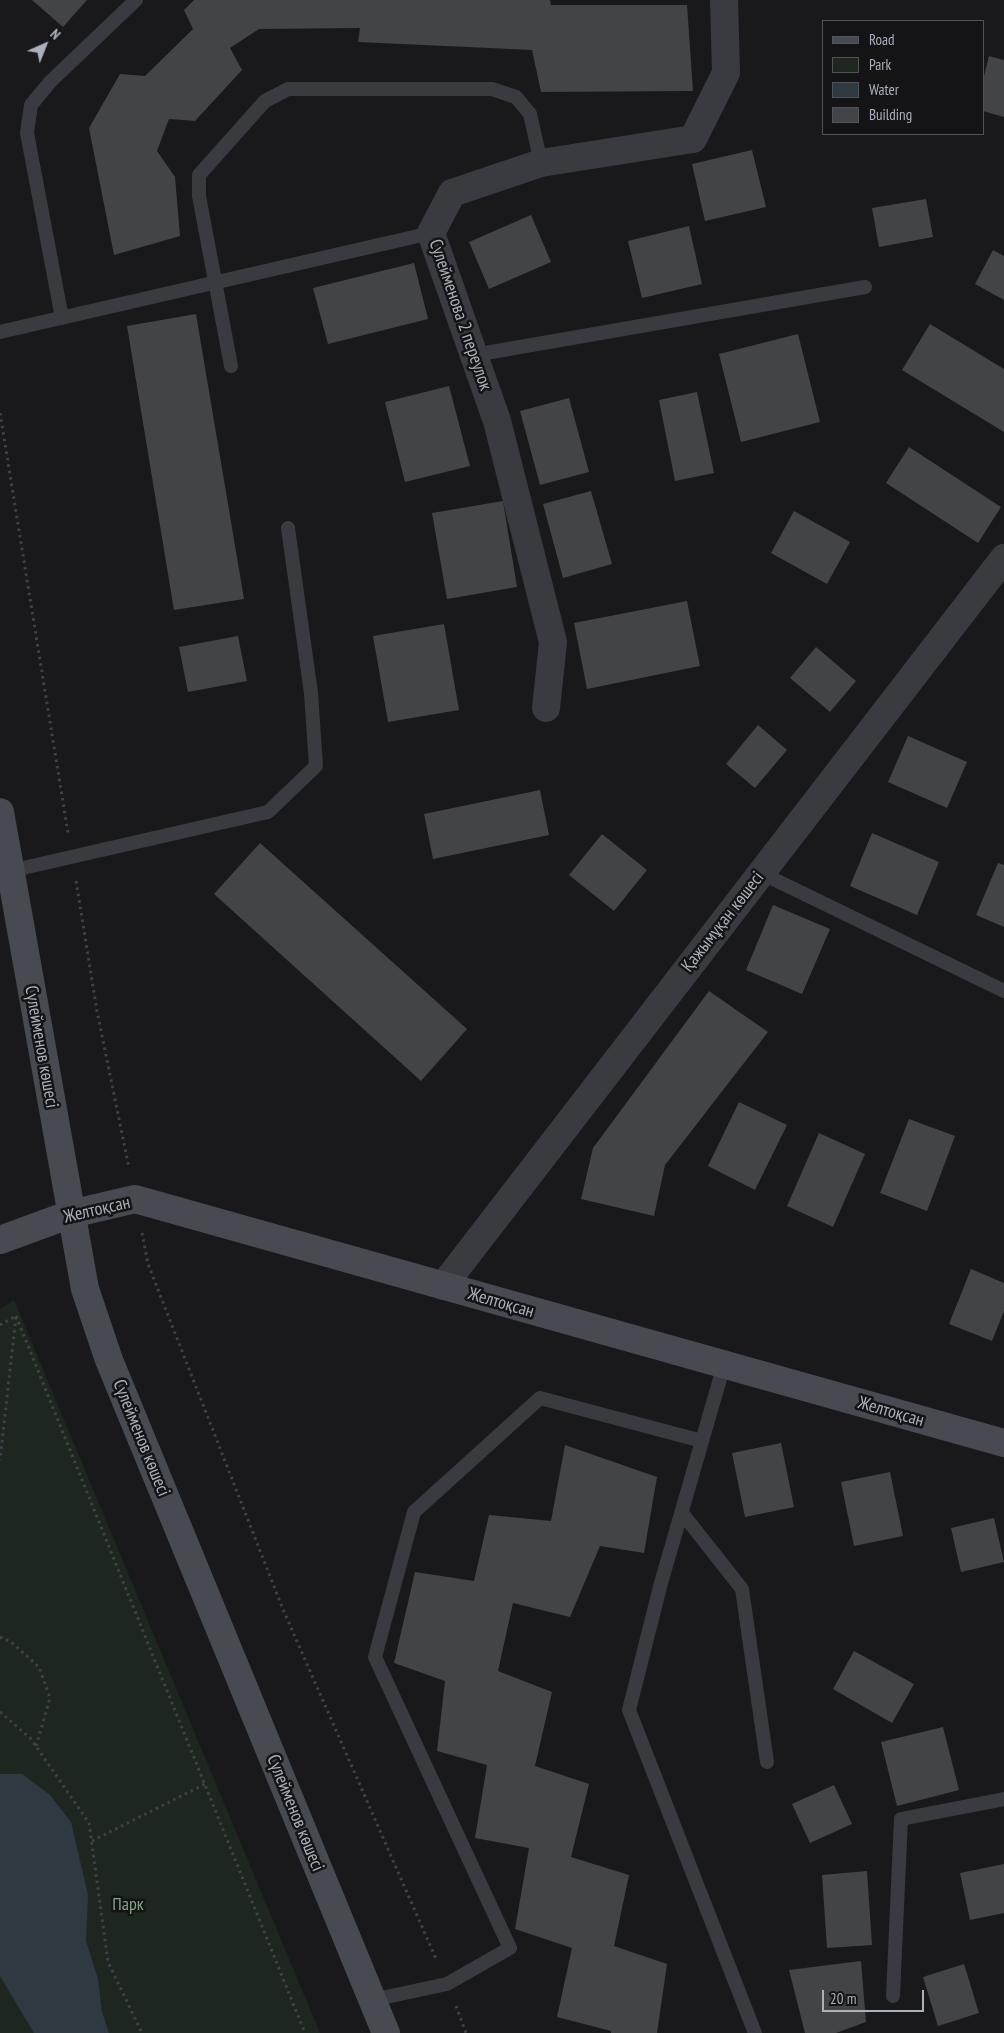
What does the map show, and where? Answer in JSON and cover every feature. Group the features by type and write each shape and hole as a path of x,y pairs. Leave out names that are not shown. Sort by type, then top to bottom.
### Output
{"main road":[{"name":"Сүлейменов көшесі","path":"0,812 71,1214 86,1288 110,1360 386,2033"},
{"name":"Желтоқсан","path":"0,1240 71,1214 135,1199 1004,1443"}],"street":[{"name":"Сулейменова 2 переулок","path":"546,708 553,642 497,421 431,234 452,193 541,163 693,139 726,73 724,0"},
{"name":"Қажымұқан көшесі","path":"443,1286 1004,558"}],"lane":[{"path":"62,318 27,133 31,105 50,82 136,0"},
{"path":"231,366 198,196 199,175 265,101 288,89 492,89 516,97 530,114 541,163"},
{"path":"0,332 431,234"},
{"path":"474,355 865,288"},
{"path":"10,871 268,812 316,766 311,693 288,528"},
{"path":"761,873 1004,991"},
{"path":"724,1365 661,1583 628,1710 755,2033"},
{"path":"372,2000 447,1984 510,1948 375,1657 414,1512 540,1398 702,1441"},
{"path":"682,1513 742,1589 768,1762"},
{"path":"893,1996 901,1819 1004,1799"}],"path":[{"path":"148,1264 282,1608 447,1984 466,2033"},
{"path":"0,1325 16,1316"},
{"path":"0,1460 16,1316"},
{"path":"16,1316 305,2033"},
{"path":"0,1638 11,1642 39,1668 50,1698 36,1746"},
{"path":"0,1712 32,1739 89,1823 108,1962 142,2033"},
{"path":"92,1841 205,1784"}],"green space":[{"name":"Парк","path":"14,1300 320,2033 0,2033 0,1309"}],"water":[{"path":"0,1774 22,1774 50,1795 71,1822 88,1895 86,1941 98,1979 102,2012 109,2033 34,2033 0,1976"}],"building":[{"path":"32,0 87,0 63,27"},
{"path":"194,0 550,0 551,5 687,5 693,91 541,92 532,50 358,42 360,28 259,29 230,48 242,70 195,121 169,119 157,151 175,177 180,236 114,255 89,128 120,74 145,76 193,29 184,10"},
{"path":"989,56 1004,60 1004,117 984,111 984,76"},
{"path":"752,150 766,207 705,221 692,164"},
{"path":"926,199 933,237 879,247 872,208"},
{"path":"531,215 551,262 489,289 469,242"},
{"path":"689,226 702,284 642,298 628,241"},
{"path":"993,250 1004,256 1004,300 975,284"},
{"path":"414,263 428,319 328,344 313,288"},
{"path":"196,314 244,599 174,610 127,326"},
{"path":"930,324 1004,369 1004,432 902,370"},
{"path":"798,334 820,422 741,442 719,354"},
{"path":"449,386 470,466 405,482 385,402"},
{"path":"697,392 714,473 675,481 659,400"},
{"path":"569,398 589,472 540,485 520,411"},
{"path":"909,447 1001,507 978,543 886,483"},
{"path":"591,491 612,564 563,578 543,504"},
{"path":"503,501 517,587 447,599 432,513"},
{"path":"794,511 850,542 827,584 771,553"},
{"path":"687,601 700,666 587,689 574,623"},
{"path":"444,624 459,710 388,722 373,636"},
{"path":"238,636 247,681 188,692 179,647"},
{"path":"816,647 856,681 830,712 790,678"},
{"path":"758,725 787,750 755,788 726,764"},
{"path":"908,736 967,762 947,808 888,782"},
{"path":"540,790 549,835 433,859 424,814"},
{"path":"872,833 939,862 917,915 850,886"},
{"path":"602,834 647,870 614,911 569,875"},
{"path":"260,843 467,1029 421,1081 214,894"},
{"path":"998,863 1004,865 1004,927 976,915"},
{"path":"773,905 830,929 802,994 746,970"},
{"path":"709,991 768,1032 665,1165 654,1216 581,1199 593,1148"},
{"path":"739,1102 787,1125 755,1190 708,1166"},
{"path":"909,1119 955,1136 927,1211 880,1193"},
{"path":"819,1133 865,1154 833,1227 787,1206"},
{"path":"971,1269 1004,1283 1004,1311 992,1341 949,1324"},
{"path":"781,1443 794,1507 745,1517 732,1453"},
{"path":"565,1445 657,1477 644,1553 600,1546 570,1617 513,1603 498,1671 552,1692 535,1766 589,1784 571,1857 629,1875 614,1946 667,1964 657,2033 611,2033 611,2031 557,2017 572,1948 515,1929 529,1848 475,1838 487,1765 437,1751 445,1681 394,1663 415,1572 474,1581 489,1515 551,1521"},
{"path":"890,1472 903,1536 854,1546 841,1482"},
{"path":"994,1518 1004,1562 961,1572 951,1528"},
{"path":"854,1651 914,1684 892,1723 833,1689"},
{"path":"943,1727 959,1790 897,1806 881,1742"},
{"path":"834,1785 852,1824 810,1843 792,1804"},
{"path":"1004,1864 1004,1913 970,1920 960,1873"},
{"path":"867,1871 872,1945 827,1948 822,1875"},
{"path":"861,1961 866,2022 836,2033 805,2033 789,1970"},
{"path":"964,1964 979,2013 938,2026 923,1977"}]}
